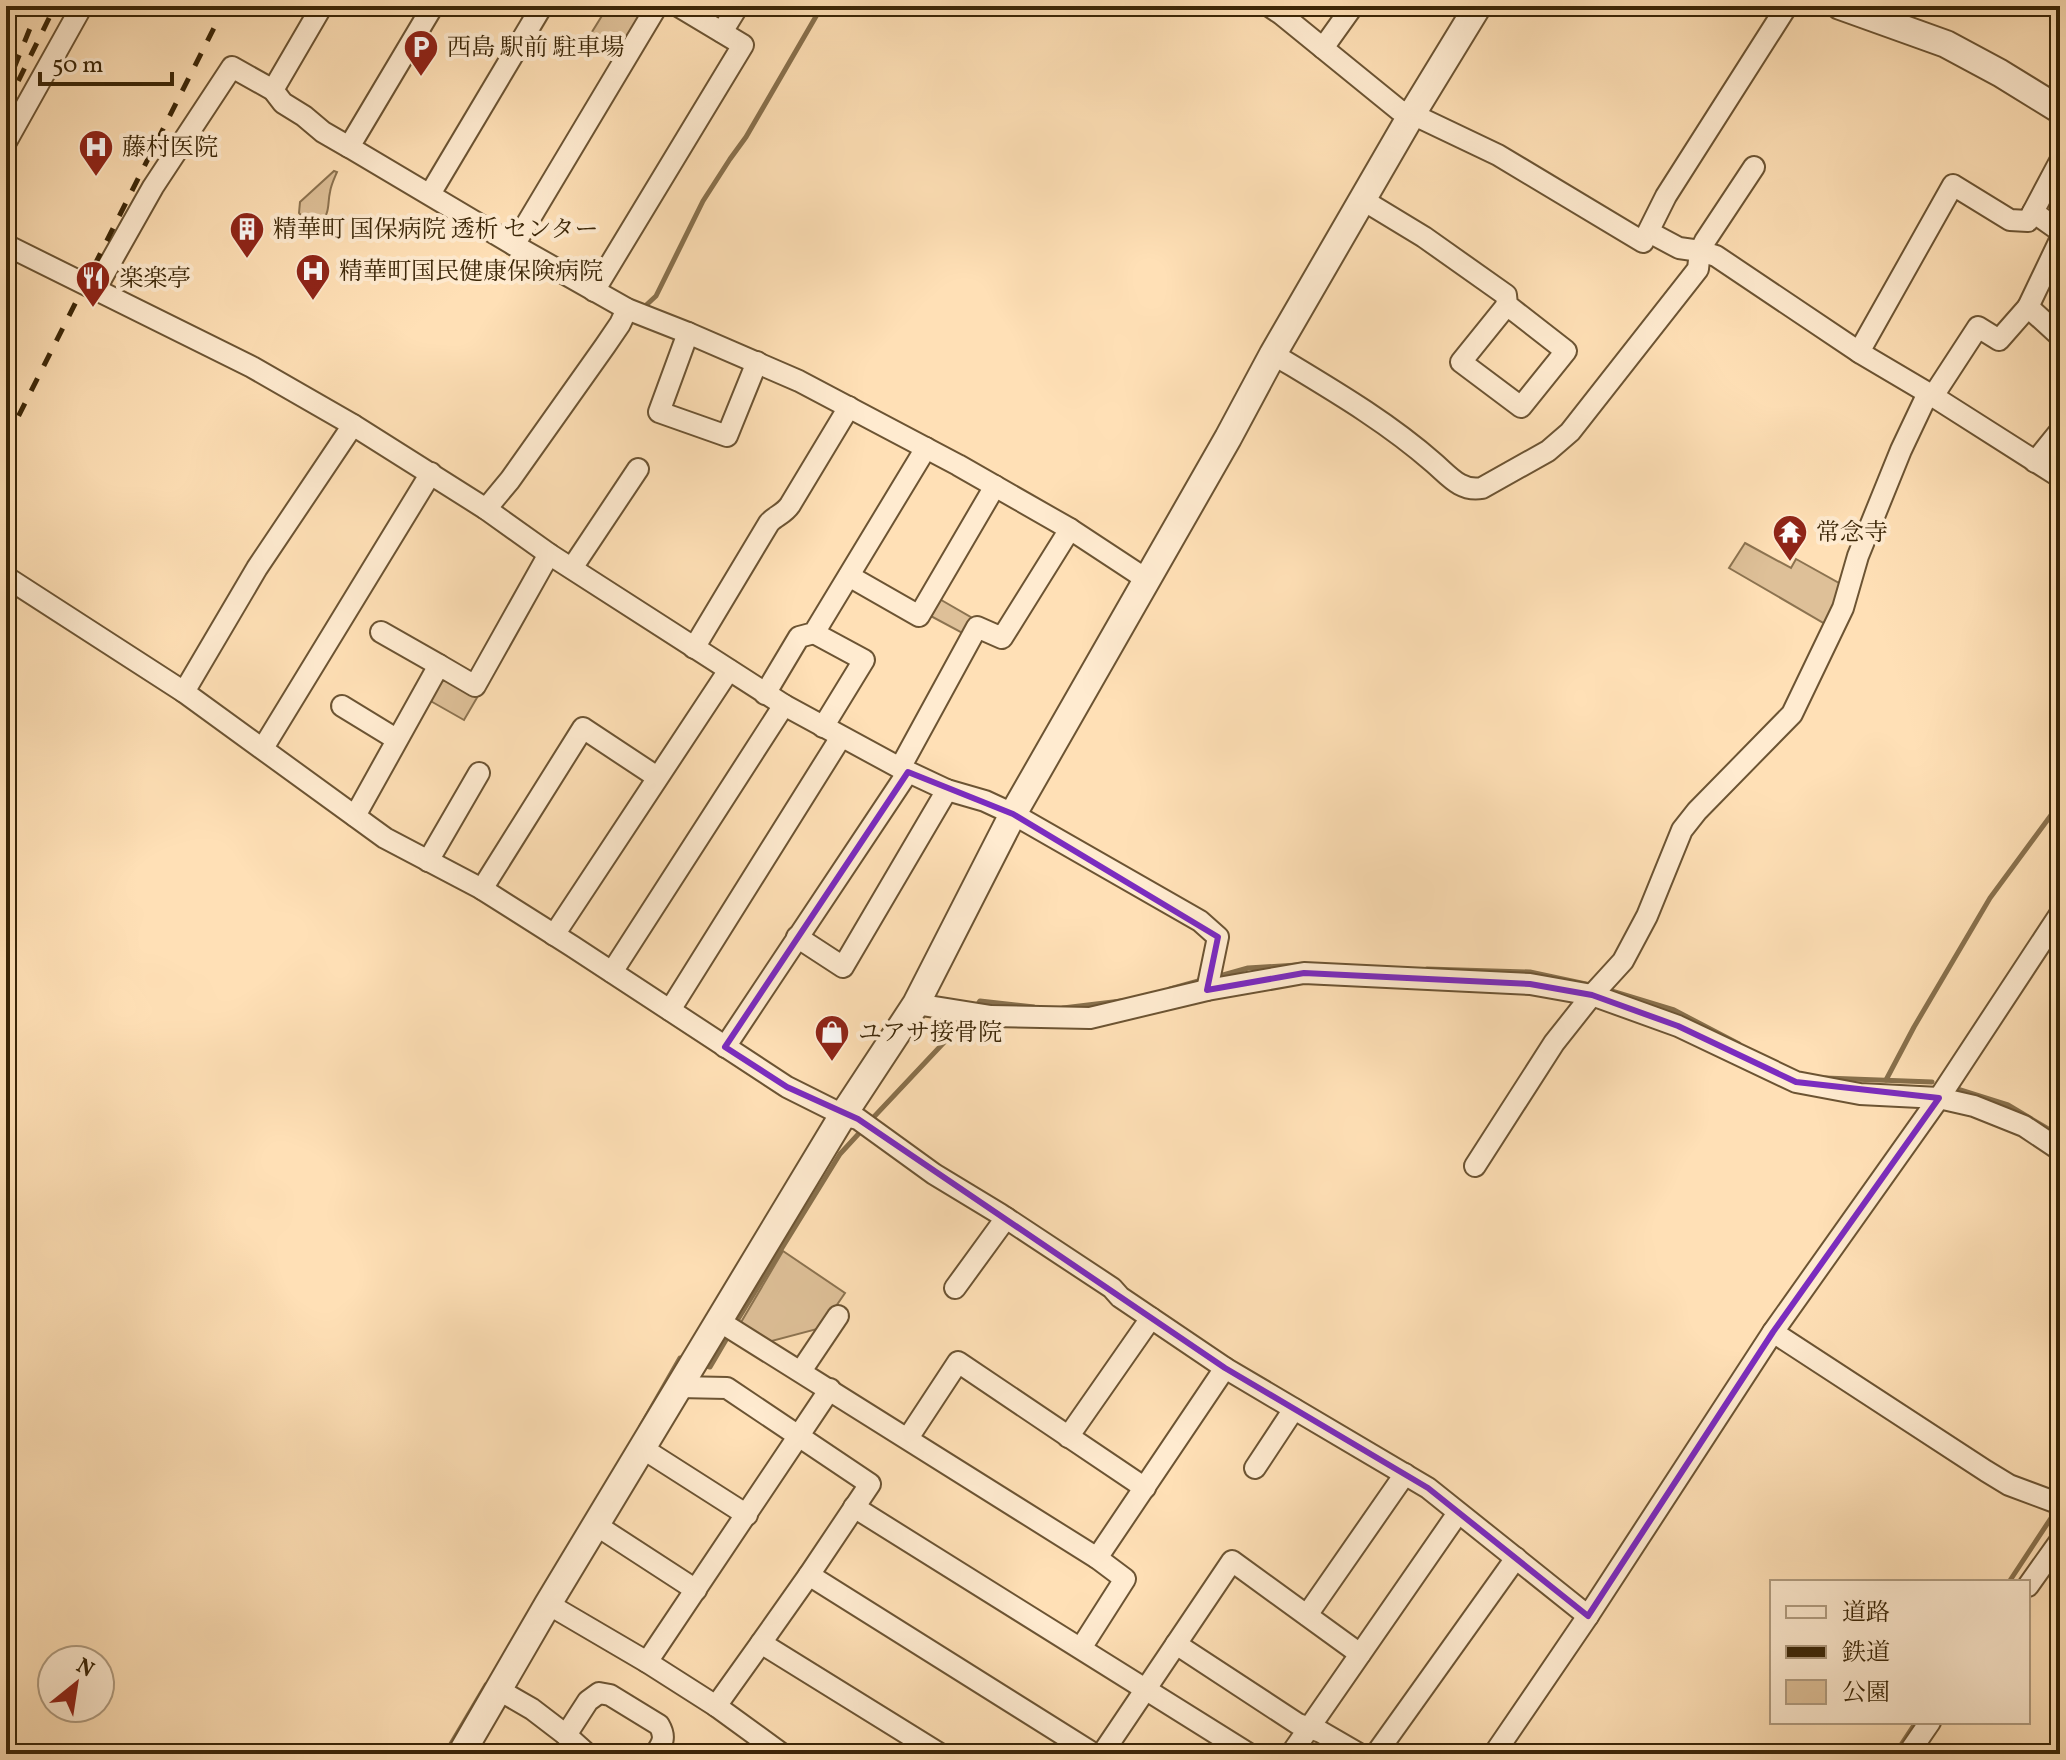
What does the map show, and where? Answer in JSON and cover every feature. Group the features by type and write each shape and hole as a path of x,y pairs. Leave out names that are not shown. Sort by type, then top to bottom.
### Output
{"street":[{"path":"6,142 82,6"},
{"path":"270,89 322,6"},
{"path":"349,147 433,6"},
{"path":"430,194 542,6"},
{"path":"514,245 657,6"},
{"path":"594,291 743,45 678,6"},
{"path":"722,32 738,6"},
{"path":"1269,6 1399,110 1498,155 1643,242 1666,196 1787,6"},
{"path":"1323,48 1353,6"},
{"path":"461,1754 843,1115 916,1004 1013,814 1273,354 1478,6"},
{"path":"1840,6 1946,44 2060,110"},
{"path":"96,288 153,187 232,67 270,89 283,103 323,132 594,291 627,309 757,362 849,407 1070,529 1146,579"},
{"path":"1859,352 1953,185 2010,220 2028,221 2060,161"},
{"path":"1273,354 1366,410 1403,436 1461,486 1482,488 1548,451 1570,432 1698,269 1700,251 1705,241 1754,167"},
{"path":"1363,200 1424,237 1506,295 1507,305 1461,362 1521,407 1566,351 1507,305"},
{"path":"2033,212 2060,231"},
{"path":"1649,232 1679,248 1716,256 1859,352 2060,477"},
{"path":"1475,1166 1554,1043 1623,961 1652,904 1682,830 1792,714 1843,608 1858,556 1901,450 1931,395 1978,327 1999,340 2028,307 2060,240"},
{"path":"6,245 252,367 353,425 784,705 904,770 947,790 985,801 1013,814 1200,921 1218,937 1207,990"},
{"path":"2028,307 2060,336"},
{"path":"486,509 589,368 627,309"},
{"path":"688,333 659,412 727,436 757,362"},
{"path":"694,648 769,523 790,505 849,407"},
{"path":"184,692 257,568 353,425"},
{"path":"2035,462 2060,431"},
{"path":"814,633 926,448"},
{"path":"572,568 638,469"},
{"path":"263,748 431,473"},
{"path":"849,576 919,616 995,486"},
{"path":"725,1047 904,770 977,627 1002,638 1070,529"},
{"path":"381,632 475,686 549,554"},
{"path":"6,577 184,692 385,838 482,889 787,1087 843,1115 858,1119 934,1174 1112,1288 1120,1297 1225,1368 1428,1488 1588,1616"},
{"path":"670,1010 832,732 864,660 814,633 799,637 765,694"},
{"path":"355,816 439,665"},
{"path":"554,935 729,670"},
{"path":"612,972 784,705"},
{"path":"342,706 396,739"},
{"path":"482,889 583,728 657,777"},
{"path":"428,861 479,773"},
{"path":"797,937 843,967 947,790"},
{"path":"1494,1754 1773,1332 1939,1098 2060,914"},
{"path":"916,1004 991,1016 1090,1018 1207,990 1304,973 1530,984 1592,995 1678,1026 1796,1082 1860,1094 1939,1098 1974,1106 2024,1126 2060,1150"},
{"path":"955,1288 1006,1218"},
{"path":"801,1371 838,1316"},
{"path":"1068,1437 1151,1318"},
{"path":"720,1322 908,1438 1125,1579 1081,1648"},
{"path":"1773,1332 2009,1485 2060,1504"},
{"path":"908,1438 958,1362 1145,1488"},
{"path":"1097,1558 1225,1368"},
{"path":"679,1387 727,1388 870,1484 716,1706"},
{"path":"647,1662 830,1389"},
{"path":"1255,1468 1294,1409"},
{"path":"642,1448 747,1515"},
{"path":"1307,1615 1405,1474"},
{"path":"854,1507 1249,1754"},
{"path":"1291,1754 1458,1513"},
{"path":"596,1525 696,1590"},
{"path":"2030,1583 2060,1541"},
{"path":"1376,1754 1516,1558"},
{"path":"1102,1754 1232,1561 1360,1654"},
{"path":"809,1575 1094,1754"},
{"path":"548,1604 716,1706 782,1754"},
{"path":"761,1643 940,1754"},
{"path":"1176,1644 1298,1724 1321,1732 1359,1754"},
{"path":"499,1690 532,1709 587,1754"},
{"path":"566,1735 588,1701 599,1693 610,1695 659,1725 663,1733 662,1745 655,1754"},
{"path":"1908,1754 1929,1724"}],"highlighted area":[{"path":"908,772 1013,814 1218,937 1207,990 1304,973 1530,984 1592,995 1678,1026 1796,1082 1939,1098 1773,1332 1588,1616 1428,1488 1225,1368 858,1119 787,1087 725,1047"}],"green space":[{"path":"608,6 646,6 616,59 587,40"},
{"path":"334,171 337,172 325,217 318,223 307,222 299,213 300,202"},
{"path":"1745,543 1791,568 1796,559 1846,587 1827,625 1729,568"},
{"path":"936,597 974,619 966,635 927,614"},
{"path":"448,680 478,696 464,720 427,699 437,682"},
{"path":"783,1251 845,1293 821,1328 768,1342 740,1324"}],"waterway":[{"path":"642,309 656,296 703,201 746,137 822,6"},
{"path":"1886,1080 1990,898 2060,803"},
{"path":"1216,977 1248,968 1297,965"},
{"path":"1427,969 1530,972 1595,986"},
{"path":"1170,989 1202,980"},
{"path":"1605,989 1674,1010 1739,1044"},
{"path":"976,1007 980,1001 1034,1007"},
{"path":"1063,1008 1121,1001"},
{"path":"870,1121 967,1018"},
{"path":"1825,1078 1932,1082"},
{"path":"1954,1088 2008,1105 2060,1136"},
{"path":"735,1324 840,1154 863,1129"},
{"path":"700,1364 710,1367 730,1333"},
{"path":"641,1426 680,1358 687,1360"},
{"path":"2010,1580 2057,1509"},
{"path":"445,1754 486,1685"},
{"path":"1895,1754 1915,1724"}],"railway":[{"path":"14,68 39,6"},
{"path":"6,106 55,6"},
{"path":"6,441 225,6"}],"place":[{"name":"西島 駅前 駐車場","path":"421,78"},
{"name":"藤村医院","path":"96,178"},
{"name":"精華町 国保病院 透析 センター","path":"247,260"},
{"name":"精華町国民健康保険病院","path":"313,302"},
{"name":"楽楽亭","path":"93,309"},
{"name":"常念寺","path":"1790,563"},
{"name":"ユアサ接骨院","path":"832,1063"}]}
